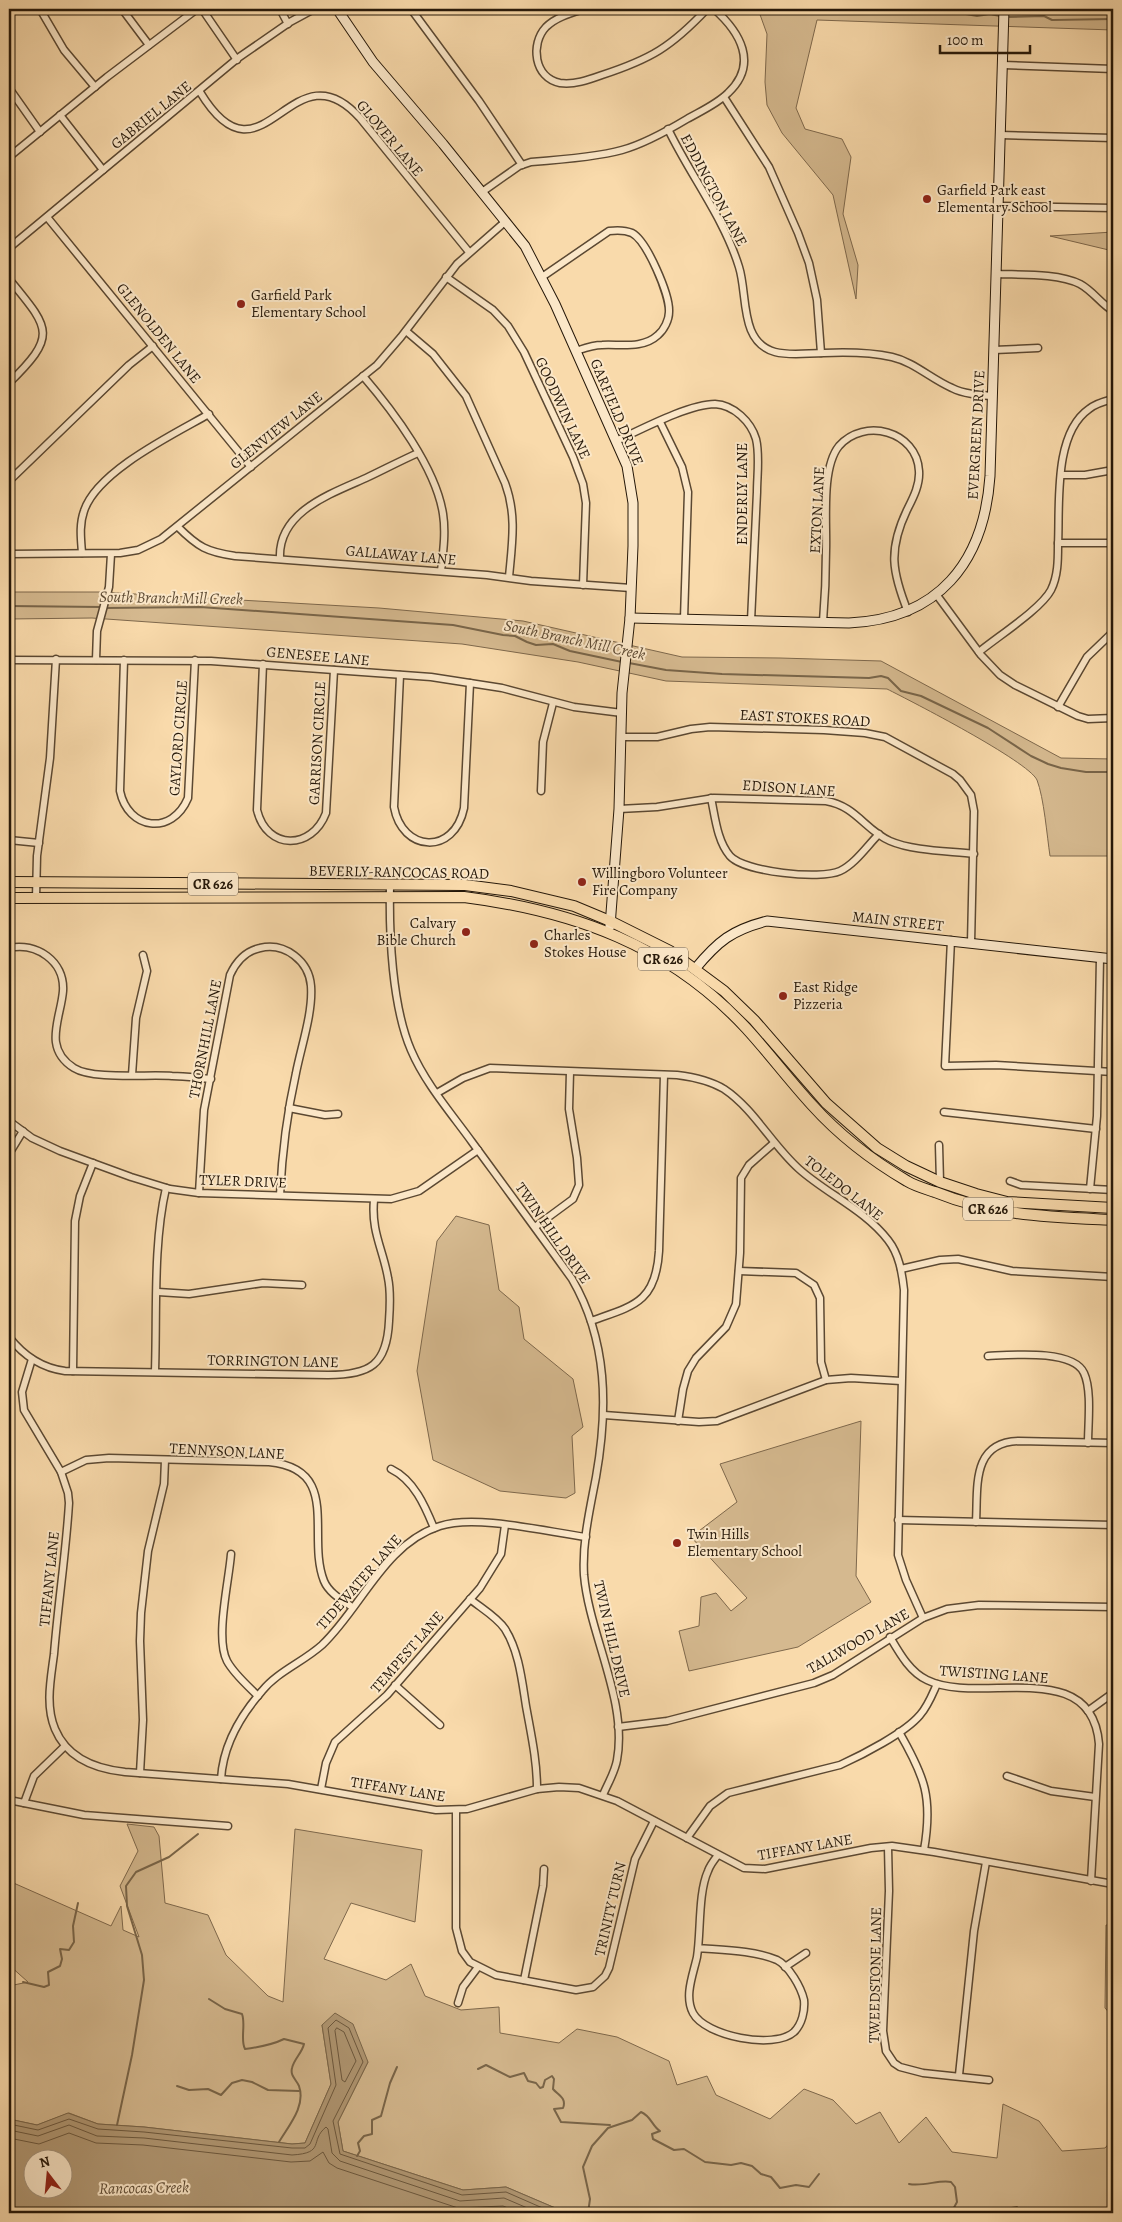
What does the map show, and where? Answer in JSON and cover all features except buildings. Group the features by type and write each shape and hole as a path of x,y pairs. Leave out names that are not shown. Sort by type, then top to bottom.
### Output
{"main road":[{"name":"BEVERLY-RANCOCAS ROAD","path":"9,882 390,891 497,901 576,920 656,954 689,977 745,1027 813,1106 873,1159 908,1182 983,1208 1025,1216 1113,1220"},
{"name":"BEVERLY-RANCOCAS ROAD","path":"9,898 390,891 465,885 511,891 574,906 610,920 670,951 695,969 724,991 756,1021 826,1103 877,1148 906,1166 940,1182"},
{"path":"745,1027 756,1021"},
{"name":"CR 626","path":"940,1182 1007,1202 1113,1208"}],"street":[{"path":"40,9 64,50 95,87"},
{"path":"122,9 149,45"},
{"path":"9,157 95,87 197,9"},
{"path":"202,9 237,60"},
{"path":"280,9 288,24"},
{"name":"GABRIEL LANE","path":"9,248 237,60 288,24 314,9"},
{"name":"GARFIELD DRIVE","path":"337,9 373,62 526,246 542,277 625,461 632,485 632,588 622,713 619,809 609,933"},
{"path":"411,9 480,101 522,165"},
{"path":"584,9 552,22 539,38 536,52 537,59 543,71 554,80 575,83 650,58 678,38 707,9"},
{"path":"482,192 522,165 531,162 621,150 668,129 724,96 740,77 744,51 741,41 724,18 714,9"},
{"name":"EVERGREEN DRIVE","path":"630,618 873,622 908,612 936,594 963,565 975,545 983,524 990,483 1004,9"},
{"path":"1003,65 1113,69"},
{"path":"9,88 40,132"},
{"name":"GLOVER LANE","path":"200,92 216,116 234,127 241,128 263,126 304,98 328,96 342,101 366,125 469,252"},
{"path":"724,96 769,166 798,233 809,263 817,300 820,353"},
{"path":"60,115 103,170"},
{"name":"EDDINGTON LANE","path":"668,129 733,249 744,284 747,320 757,341 763,347 774,352 787,354 875,353 894,357 912,365 952,389 968,394 992,396"},
{"path":"1000,135 1113,138"},
{"path":"998,206 1113,208"},
{"name":"GLENOLDEN LANE","path":"47,217 251,467"},
{"name":"GLENVIEW LANE","path":"9,554 111,554 146,547 162,539 377,365 406,331 446,277 469,252 506,220"},
{"path":"542,277 609,231 621,230 633,234 642,243 651,260 665,291 669,306 666,323 658,335 647,342 591,346 576,352"},
{"path":"996,274 1053,277 1072,281 1089,290 1113,311"},
{"name":"GOODWIN LANE","path":"446,277 494,310 508,326 524,352 567,444 580,475 585,494 583,585"},
{"path":"9,280 38,317 43,331 43,339 37,353 9,383"},
{"path":"406,331 432,354 466,396 505,483 510,498 514,526 509,578"},
{"path":"9,481 129,365 153,346"},
{"path":"994,350 1038,348"},
{"path":"363,376 402,424 436,490 443,512 444,537 441,571"},
{"path":"979,652 1047,596 1052,588 1057,570 1061,475 1066,439 1073,425 1089,408 1113,399"},
{"name":"ENDERLY LANE","path":"616,441 701,405 717,404 732,409 753,431 757,444 757,475 751,621"},
{"path":"82,553 81,532 84,510 97,491 122,466 145,450 209,414"},
{"path":"660,422 682,468 688,492 684,619"},
{"name":"EXTON LANE","path":"823,622 827,501 832,459 844,441 856,434 871,430 892,433 905,443 914,455 919,469 917,488 897,530 893,552 897,586 908,612"},
{"path":"280,558 280,545 283,536 300,513 331,494 418,453"},
{"path":"1061,475 1085,475 1113,470"},
{"name":"GALLAWAY LANE","path":"178,527 194,543 207,550 235,556 280,558 632,588"},
{"path":"1058,543 1113,543"},
{"path":"96,660 100,617 107,592 111,554"},
{"path":"936,594 993,669 1008,681 1058,707 1088,719 1113,718"},
{"path":"1058,707 1088,657 1113,632"},
{"path":"36,898 38,843 50,763 56,659"},
{"name":"GENESEE LANE","path":"9,660 195,660 400,675 502,688 553,703 622,713"},
{"name":"GAYLORD CIRCLE","path":"124,660 120,791 124,805 134,817 154,824 162,824 176,817 188,798 195,660"},
{"name":"GARRISON CIRCLE","path":"263,664 258,810 262,823 270,834 288,841 301,839 316,832 326,813 334,670"},
{"path":"400,675 394,807 397,820 405,832 423,841 437,842 449,837 462,822 470,683"},
{"path":"541,791 543,742 553,703"},
{"name":"EAST STOKES ROAD","path":"621,737 649,738 691,729 731,727 844,731 885,737 953,774 967,787 971,795 974,811 971,943"},
{"name":"EDISON LANE","path":"619,809 657,807 711,798 742,797 836,802 852,810 879,834 890,841 906,846 974,854"},
{"path":"711,798 724,847 735,861 752,866 810,874 835,873 848,866 879,834"},
{"path":"9,840 38,843"},
{"name":"TWIN HILL DRIVE","path":"390,891 392,945 402,1020 411,1051 437,1093 572,1279 584,1302 591,1322 602,1366 604,1416 586,1537 584,1563 586,1588 614,1702 618,1727 617,1761 603,1795"},
{"name":"MAIN STREET","path":"695,969 724,938 735,931 767,921 1113,959"},
{"path":"951,940 945,1066 996,1065 1113,1072"},
{"path":"9,948 26,946 34,948 47,956 57,968 63,992 56,1024 56,1041 58,1049 67,1063 74,1068 88,1073 211,1079"},
{"name":"THORNHILL LANE","path":"199,1193 202,1126 225,1000 234,968 244,956 258,948 272,947 287,951 304,965 311,987 306,1029 289,1108 280,1194"},
{"path":"132,1075 136,1018 147,971 143,955"},
{"path":"1090,1189 1096,1130 1100,958"},
{"name":"TOLEDO LANE","path":"437,1093 463,1078 490,1068 697,1078 724,1090 740,1104 798,1169 864,1216 887,1239 893,1248 901,1269 904,1306 898,1545 900,1564 923,1618"},
{"path":"535,1227 573,1199 578,1185 577,1158 569,1109 570,1072"},
{"path":"591,1322 635,1305 648,1292 655,1277 658,1260 664,1075"},
{"path":"289,1108 325,1115 338,1114"},
{"path":"944,1112 1096,1130"},
{"name":"TYLER DRIVE","path":"9,1120 50,1147 166,1188 199,1193 280,1194 374,1200 401,1197 419,1191 478,1150"},
{"path":"9,1154 23,1131"},
{"path":"678,1420 688,1371 696,1358 720,1334 730,1320 738,1296 741,1178 749,1165 774,1143"},
{"path":"939,1144 940,1182"},
{"path":"73,1371 75,1222 80,1196 93,1163"},
{"path":"1010,1181 1021,1185 1113,1190"},
{"path":"155,1371 160,1220 166,1188"},
{"name":"TORRINGTON LANE","path":"9,1337 21,1351 32,1359 48,1367 73,1371 345,1375 361,1372 375,1364 387,1344 390,1295 388,1279 373,1225 374,1200"},
{"path":"901,1269 940,1260 958,1259 1012,1271 1113,1277"},
{"path":"739,1271 796,1273 814,1285 820,1298 820,1348 826,1380"},
{"path":"158,1292 189,1294 263,1283 302,1285"},
{"path":"988,1356 1052,1356 1067,1359 1079,1366 1086,1379 1088,1393 1088,1443"},
{"name":"TIFFANY LANE","path":"32,1359 22,1392 24,1410 61,1472 70,1503 49,1701 55,1731 66,1746 83,1761 98,1768 288,1784 405,1806 456,1810 488,1804 538,1789 569,1786 603,1795 744,1868 765,1869 849,1852 888,1847 924,1850 1113,1884"},
{"path":"604,1416 717,1421 826,1380 851,1378 901,1381"},
{"path":"976,1522 977,1486 981,1465 987,1453 998,1444 1019,1441 1113,1444"},
{"name":"TENNYSON LANE","path":"61,1472 92,1459 269,1462 286,1465 300,1471 310,1482 315,1497 320,1566 324,1582 333,1593 352,1607"},
{"path":"140,1773 143,1728 141,1613 148,1551 164,1484 165,1460"},
{"path":"391,1469 408,1482 424,1503 434,1528"},
{"path":"898,1520 1113,1525"},
{"name":"TIDEWATER LANE","path":"221,1778 222,1763 228,1744 258,1696 267,1685 322,1644 401,1548 415,1537 434,1528 457,1522 505,1526 586,1537"},
{"name":"TEMPEST LANE","path":"321,1790 326,1763 336,1742 381,1702 485,1581 498,1560 505,1526"},
{"path":"231,1554 223,1620 223,1649 228,1663 258,1696"},
{"path":"470,1599 504,1628 512,1645 521,1679 534,1746 538,1789"},
{"name":"TALLWOOD LANE","path":"618,1727 666,1720 814,1683 833,1675 890,1637 923,1618 947,1609 974,1605 1113,1607"},
{"name":"TWISTING LANE","path":"890,1637 913,1670 925,1679 937,1684 1058,1691 1073,1698 1088,1711 1094,1720 1098,1736 1091,1881"},
{"path":"687,1838 705,1811 721,1797 840,1765 857,1758 910,1725 929,1702 937,1684"},
{"path":"395,1685 440,1725"},
{"path":"1088,1711 1113,1693"},
{"path":"899,1732 919,1767 926,1789 928,1825 924,1850"},
{"path":"24,1803 34,1776 66,1746"},
{"path":"1007,1776 1051,1791 1095,1797"},
{"path":"9,1800 84,1815 228,1826"},
{"name":"TRINITY TURN","path":"456,1810 456,1928 462,1951 478,1967 496,1975 576,1990 593,1987 605,1976 610,1968 635,1859 654,1821"},
{"name":"TWEEDSTONE LANE","path":"888,1847 884,2045 889,2057 900,2067 923,2073 959,2075 989,2080"},
{"path":"698,1948 752,1954 778,1961 785,1967 803,1997 804,2010 798,2027 788,2035 776,2039 735,2036 706,2025 693,2012 689,1995 698,1948 705,1878 718,1855"},
{"path":"959,2075 974,1930 986,1862"},
{"path":"524,1980 543,1886 544,1869"},
{"path":"785,1967 806,1953"},
{"path":"458,2003 463,1987 478,1967"}],"shaded area":[{"path":"758,9 1113,9 1113,30 817,20 796,108 805,129 842,139 851,157 843,214 858,265 856,299 833,195 782,133 767,105 765,82 767,34"},
{"path":"1113,232 1113,251 1050,236"},
{"path":"9,592 100,592 379,608 523,621 682,657 881,661 1061,758 1113,759 1113,856 1050,856 1039,788 1037,780 1029,771 968,732 887,689 666,681 578,662 462,644 92,618 9,619"},
{"path":"456,1216 489,1225 499,1290 519,1307 524,1339 573,1379 583,1427 572,1436 575,1493 566,1498 500,1491 433,1460 417,1371 437,1241"},
{"path":"861,1421 856,1576 871,1602 798,1647 689,1671 679,1631 699,1626 701,1597 716,1593 731,1611 747,1598 691,1537 737,1502 720,1464"},
{"path":"127,1824 154,1827 159,1836 165,1903 208,1915 226,1955 268,1996 283,2002 295,1829 422,1850 415,1922 351,1903 324,1959 386,1980 411,1964 425,1996 461,2010 499,2007 500,2033 559,2043 577,2029 617,2037 669,2061 677,2085 707,2076 716,2095 770,2119 804,2089 833,2100 856,2124 880,2112 899,2143 926,2117 952,2152 997,2158 1003,2104 1039,2121 1062,2151 1105,2148 1113,2139 1113,2213 567,2213 506,2187 463,2190 343,2151 338,2122 368,2062 322,2025 331,2084 305,2143 292,2144 144,2127 98,2124 69,2113 37,2125 9,2119 9,1986 28,1982 9,1965 9,1881 111,1926 121,1906 123,1930 139,1937 120,1886 138,1851"},
{"path":"1106,1925 1113,1925 1113,2017 1105,2008"}],"water":[{"name":"Rancocas Creek","path":"335,2013 353,2024 368,2062 338,2122 343,2151 463,2190 506,2187 567,2213 9,2213 9,2119 37,2125 68,2113 98,2124 144,2127 292,2144 305,2143 331,2084 322,2025"}],"waterway":[{"path":"818,9 907,11 938,9 977,16 990,14 1000,16"},
{"path":"1007,17 1044,16 1052,20 1113,19"},
{"name":"South Branch Mill Creek","path":"9,606 101,607"},
{"name":"South Branch Mill Creek","path":"106,608 200,607 453,625 515,636 536,645 553,644 570,651 622,662"},
{"name":"South Branch Mill Creek","path":"629,663 666,670 722,674 869,678 881,676 888,678 901,691 921,696 988,728 1031,756 1048,764 1086,772 1113,772"},
{"path":"117,2125 132,2055 144,1980 142,1955 127,1906 126,1886 136,1872 169,1857 198,1834"},
{"path":"23,1982 44,1987 49,1985 48,1972 60,1966 62,1959 60,1949 69,1950 74,1942 73,1926 78,1903"},
{"path":"209,1999 225,2009 242,2014 245,2049 266,2046 284,2039 304,2044 293,2065 292,2071 301,2093 300,2101 295,2115 279,2142"},
{"path":"478,2069 486,2065 510,2077 524,2073 528,2081 536,2083 540,2088 543,2087 545,2080 552,2076 554,2079 553,2089 564,2102 563,2108 554,2109 561,2122 610,2125"},
{"path":"357,2156 360,2151 358,2143 364,2136 372,2134 372,2120 381,2116 390,2083 397,2067"},
{"path":"177,2086 189,2090 208,2089 221,2095 232,2083 242,2080 252,2082 268,2090 299,2091"},
{"path":"588,2213 590,2199 583,2167 592,2146 608,2128 632,2120 641,2112 660,2131 652,2134 653,2139 674,2150 684,2149 705,2162 731,2165 741,2163 752,2166 761,2174 771,2177 780,2188 796,2185 809,2187 819,2174"},
{"path":"909,2184 920,2185 942,2181 951,2182 955,2187 957,2202 951,2213"},
{"path":"1109,2213 1110,2190"},
{"path":"1006,2209 1017,2207 1019,2213"}],"place":[{"name":"Garfield Park east Elementary School","path":"927,199"},
{"name":"Garfield Park Elementary School","path":"241,304"},
{"name":"Willingboro Volunteer Fire Company","path":"582,882"},
{"name":"Calvary Bible Church","path":"466,932"},
{"name":"Charles Stokes House","path":"534,944"},
{"name":"East Ridge Pizzeria","path":"783,996"},
{"name":"Twin Hills Elementary School","path":"677,1543"}]}
